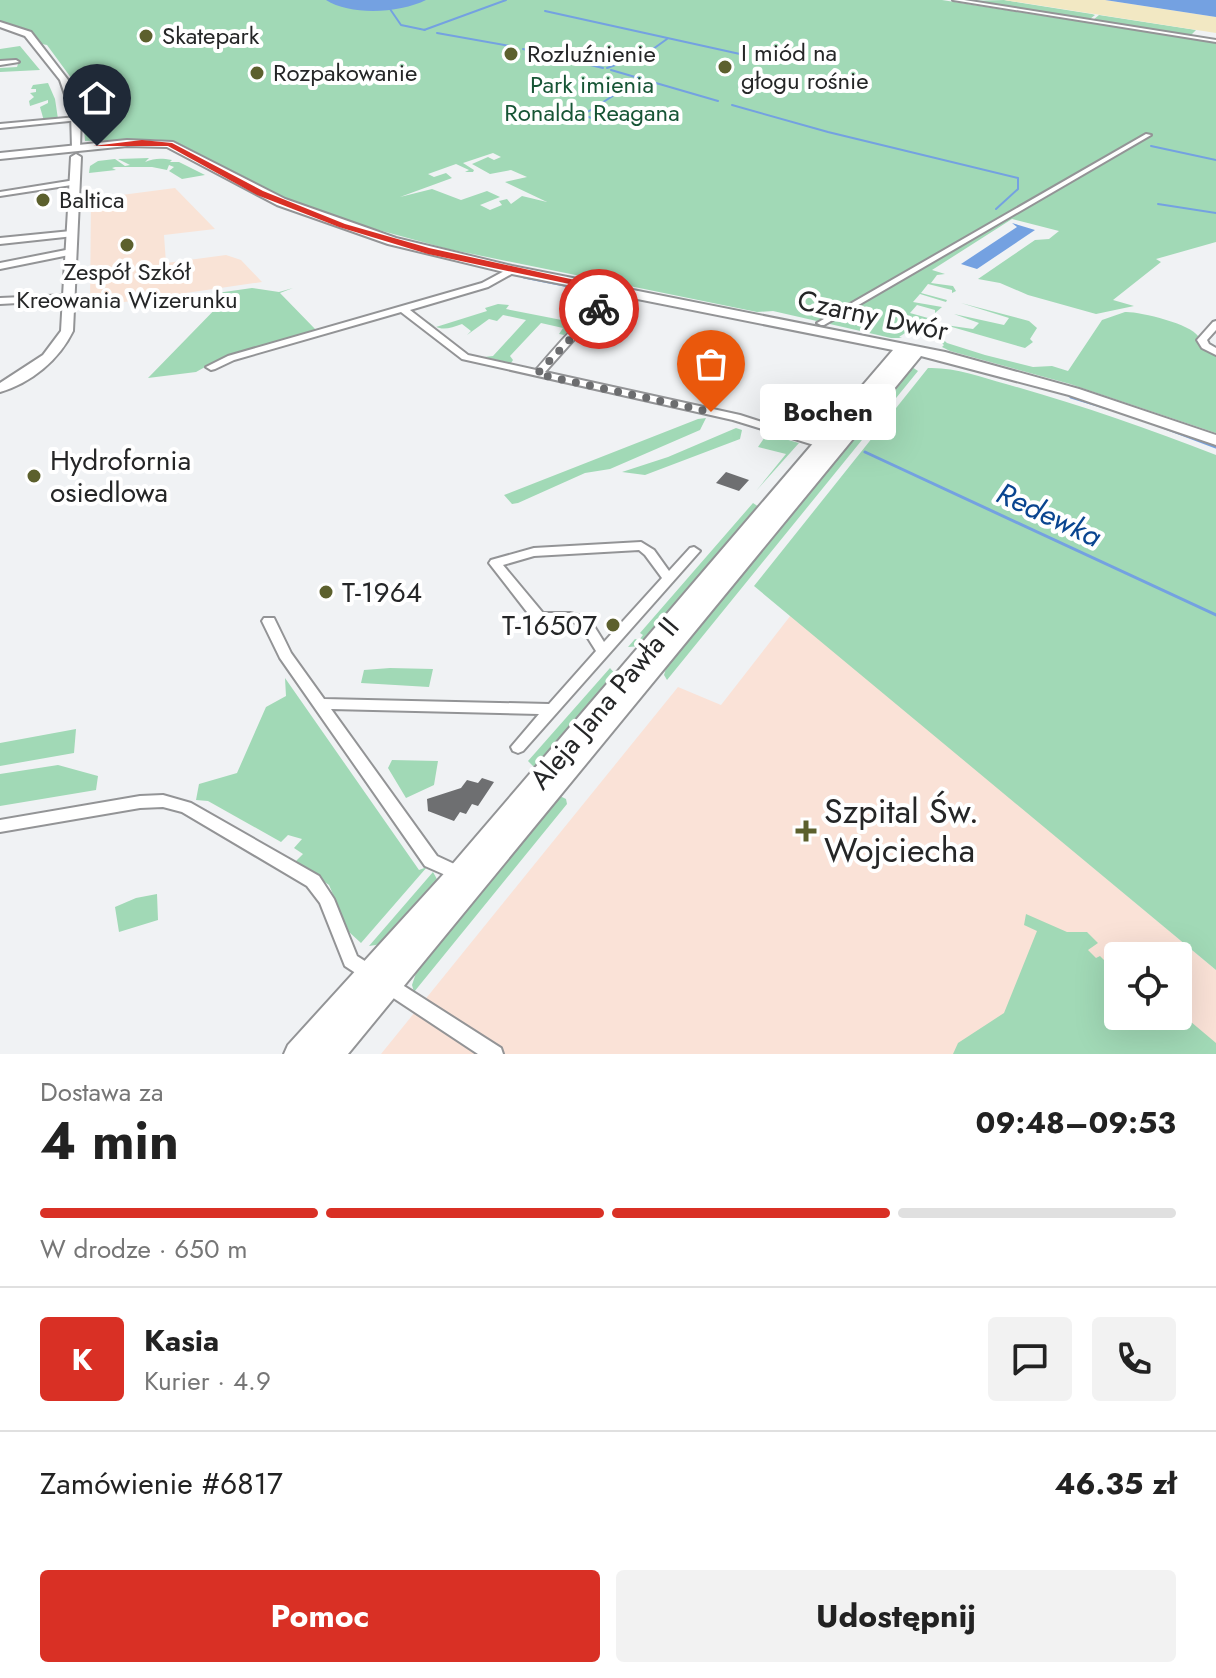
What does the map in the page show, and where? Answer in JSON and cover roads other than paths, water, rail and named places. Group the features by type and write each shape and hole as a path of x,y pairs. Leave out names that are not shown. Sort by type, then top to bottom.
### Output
{"main road":[{"name":"Czarny Dwór","path":"77,149 159,142 177,146 260,193 342,226 428,251 945,356 1074,392 1216,440"},
{"name":"Czarny Dwór","path":"77,149 191,155"},
{"path":"0,156 77,149"},
{"path":"0,166 77,149"},
{"name":"Aleja Jana Pawła II","path":"828,448 907,363 911,348"},
{"name":"Aleja Jana Pawła II","path":"298,1054 380,980 911,348"},
{"path":"907,363 945,356"},
{"name":"Aleja Jana Pawła II","path":"330,1054 380,980 459,874 640,673"}],"street":[{"path":"955,0 1216,41"},
{"path":"0,24 28,34 64,80 77,119 67,331 57,348 30,372 0,388"},
{"path":"0,63 16,62"},
{"path":"0,126 77,119"},
{"path":"821,323 1148,135"},
{"path":"0,194 75,182"},
{"path":"0,241 71,234"},
{"path":"0,266 71,252"},
{"path":"211,367 231,358 485,285 512,270"},
{"path":"537,374 593,313 620,291"},
{"path":"0,301 69,298"},
{"path":"403,309 458,354 736,417 828,448"},
{"path":"1216,324 1202,340 1205,346 1216,352"},
{"path":"604,653 584,621 570,617 539,618 495,563 534,552 641,546 671,578"},
{"path":"518,747 694,551"},
{"path":"269,621 285,655 431,861 459,874"},
{"path":"320,704 554,709"},
{"path":"338,729 340,720 357,705"},
{"path":"0,826 140,802 175,803 313,881 324,892 351,961 494,1054"}],"water":[{"path":"326,0 426,0 403,8 376,11 349,9"},
{"path":"1105,0 1216,0 1216,17"},
{"path":"1012,223 1035,230 977,269 961,264 1017,227"}],"waterway":[{"path":"424,30 506,0"},
{"path":"390,9 401,25 424,30"},
{"path":"545,11 740,54"},
{"path":"437,33 515,47"},
{"path":"607,68 646,54 667,39"},
{"path":"523,49 603,68"},
{"path":"611,70 718,101"},
{"path":"586,113 630,85"},
{"path":"732,105 828,132 1018,178 1018,189 996,209"},
{"path":"583,115 597,120"},
{"path":"1151,146 1216,160"},
{"path":"1158,204 1216,213"},
{"path":"524,277 594,291"},
{"path":"638,299 685,308"},
{"path":"1071,397 1117,411"},
{"path":"1155,424 1216,447"},
{"name":"Redewka","path":"865,452 1216,615"}],"place":[{"name":"Skatepark","path":"146,36"},
{"name":"Rozluźnienie","path":"511,54"},
{"name":"I miód na głogu rośnie","path":"725,67"},
{"name":"Rozpakowanie","path":"257,73"},
{"name":"Baltica","path":"43,200"},
{"name":"Zespół Szkół Kreowania Wizerunku","path":"127,245"},
{"name":"Bochen","path":"711,412"},
{"name":"Hydrofornia osiedlowa","path":"34,476"},
{"name":"T-1964","path":"326,592"},
{"name":"T-16507","path":"613,625"},
{"name":"Szpital Św. Wojciecha","path":"806,831"}],"park label":[{"name":"Park imienia Ronalda Reagana","path":"592,99"}]}
